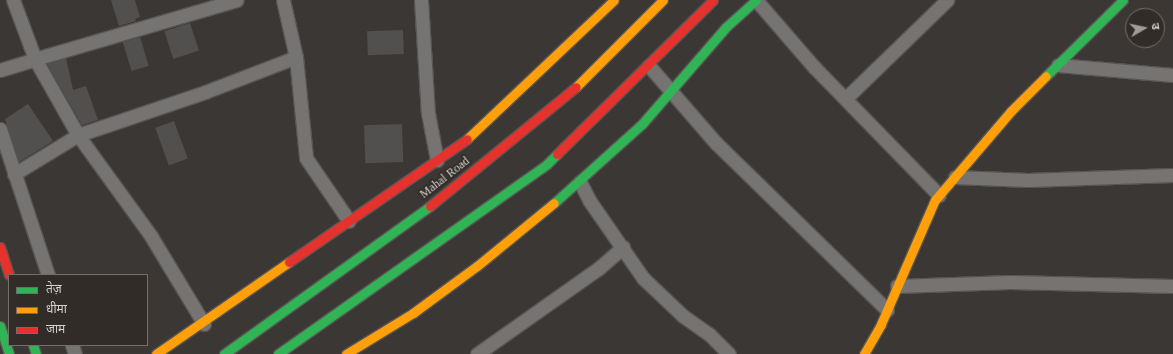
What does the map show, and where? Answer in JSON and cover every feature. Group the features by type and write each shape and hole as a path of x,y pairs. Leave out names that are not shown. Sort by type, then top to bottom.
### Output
{"street":[{"path":"13,0 35,59 78,135 151,236 204,324"},
{"path":"0,70 237,0"},
{"path":"283,0 296,57 306,158 349,221"},
{"path":"421,0 428,113 436,160"},
{"path":"156,354 204,324 464,141 614,0"},
{"name":"Mahal Road","path":"224,354 416,217 562,101 663,0"},
{"path":"278,354 547,164 649,66 713,0"},
{"path":"346,354 413,314 429,299 477,266 580,182 618,149 672,92 726,27 756,0 814,67 846,98 939,195"},
{"path":"846,98 947,0"},
{"path":"864,354 887,310 939,195 1011,111 1123,0"},
{"path":"14,174 78,135 205,92 296,57"},
{"path":"649,66 716,143 887,310"},
{"path":"1058,66 1173,76"},
{"path":"0,129 48,274"},
{"path":"955,176 1028,180 1173,175"},
{"path":"580,182 589,200 623,247 643,278 683,316 709,334 729,354"},
{"path":"0,247 10,274"},
{"path":"477,354 599,268 623,247"},
{"path":"897,286 1010,282 1173,286"},
{"path":"0,326 9,354"}],"building":[{"path":"111,0 135,0 140,17 135,19 136,21 119,26"},
{"path":"190,23 199,51 173,59 164,31"},
{"path":"403,30 404,54 368,55 367,31"},
{"path":"140,37 149,66 132,71 123,42"},
{"path":"66,58 73,90 86,86 98,120 82,125 47,64"},
{"path":"28,104 53,141 19,162 5,119"},
{"path":"174,121 188,159 169,165 155,128"},
{"path":"402,124 403,162 365,163 364,125"}],"traffic: fast":[{"path":"554,203 642,124 726,27 756,0"},
{"path":"1046,76 1123,0"},
{"path":"278,354 547,164 557,154"},
{"path":"224,354 430,206"},
{"path":"0,326 9,354"},
{"path":"33,346 36,354"}],"traffic: slow":[{"path":"467,139 614,0"},
{"path":"576,87 663,0"},
{"path":"864,354 881,324 935,200 1011,111 1046,76"},
{"path":"346,354 413,313 477,266 554,203"},
{"path":"156,354 289,262"}],"traffic: jam":[{"path":"557,154 713,0"},
{"path":"430,206 576,87"},
{"path":"289,262 467,139"},
{"path":"0,247 9,274"}]}
